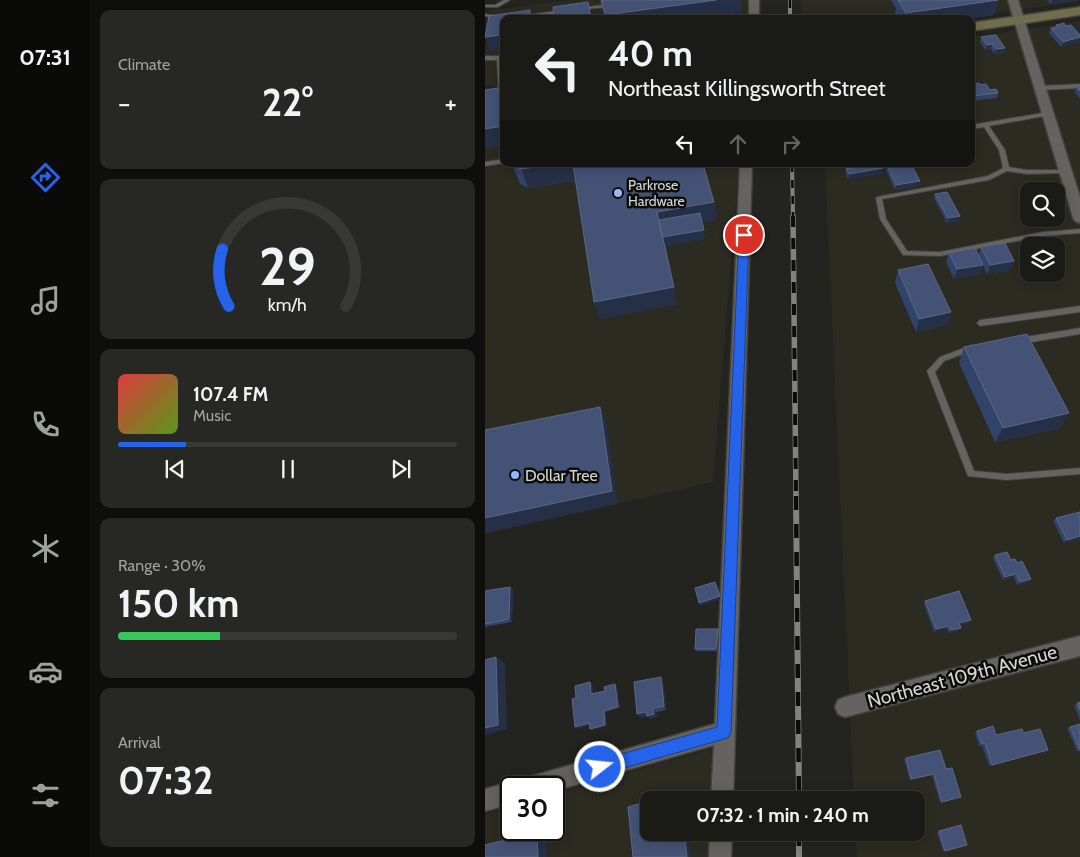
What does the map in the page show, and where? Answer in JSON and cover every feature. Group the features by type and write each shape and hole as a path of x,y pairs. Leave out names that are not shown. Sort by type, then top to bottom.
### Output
{"street":[{"path":"754,0 754,15"},
{"path":"1013,0 1066,172 1077,197 1080,218"},
{"path":"975,26 1080,11"},
{"path":"485,97 500,95"},
{"path":"722,791 746,167"},
{"name":"Northeast 109th Avenue","path":"845,707 1080,646"},
{"path":"565,778 724,732"},
{"path":"485,800 500,795"},
{"path":"721,841 721,857"}],"lane":[{"path":"485,6 496,6 508,0"},
{"path":"550,15 622,4"},
{"path":"485,14 500,18"},
{"path":"485,58 499,58 500,67"},
{"path":"1040,88 1080,86"},
{"path":"975,126 1048,114"},
{"path":"985,124 1002,150 1006,169"},
{"path":"485,164 500,162"},
{"path":"1066,172 1027,172 1006,169 989,178 879,198 883,218 905,253 940,254 1043,234 1080,231"},
{"path":"980,323 1080,309"},
{"path":"1011,342 1080,331"},
{"path":"977,346 942,359 931,371 971,474 1007,477 1080,471"}],"shaded area":[{"path":"570,0 748,0 749,15 500,15 500,87 485,86 485,48 492,10"},
{"path":"801,0 1080,0 975,16 802,15"},
{"path":"1080,21 1080,857 857,857 856,841 925,841 925,791 854,791 825,167 975,167 975,36"},
{"path":"500,101 500,167 739,167 713,482 485,534 485,103"},
{"path":"714,748 713,791 640,791 640,841 713,841 712,857 485,857 485,814 500,810 500,841 565,841 565,791"}],"building":[{"path":"601,0 716,0 605,15"},
{"path":"898,0 998,0 906,13"},
{"path":"588,2 590,15 554,15 553,7"},
{"path":"530,10 530,15 500,15 500,35 485,37 489,16"},
{"path":"1064,23 1066,26 1071,25 1080,37 1063,42 1051,28"},
{"path":"996,35 1005,48 996,49 992,44 987,45 981,37"},
{"path":"975,84 986,84 990,90 996,89 998,93 975,96"},
{"path":"500,88 500,127 485,129 485,90"},
{"path":"516,167 535,167 521,169"},
{"path":"573,167 704,167 714,202 657,212 674,287 594,302"},
{"path":"858,167 883,168 849,174 846,169"},
{"path":"888,167 913,167 920,181 896,185"},
{"path":"947,192 960,216 948,218 935,194"},
{"path":"700,213 704,230 662,237 659,220"},
{"path":"1005,243 1014,261 990,265 981,247"},
{"path":"975,248 983,265 957,269 949,253"},
{"path":"928,264 951,312 919,319 898,270"},
{"path":"1027,334 1069,413 1003,428 964,347"},
{"path":"600,407 612,491 485,518 485,430"},
{"path":"1080,512 1080,536 1067,540 1056,518"},
{"path":"1007,552 1011,560 1015,559 1017,563 1022,561 1031,579 1020,582 1016,574 1005,577 995,555"},
{"path":"715,582 720,596 699,603 695,588"},
{"path":"510,587 509,619 485,624 485,591"},
{"path":"959,591 971,620 959,623 961,628 951,630 949,626 936,629 925,601"},
{"path":"696,629 718,629 716,649 695,649"},
{"path":"496,657 498,725 485,728 485,660"},
{"path":"661,677 664,706 653,708 654,714 647,716 646,712 637,714 634,682"},
{"path":"590,682 591,694 605,691 604,687 615,684 618,707 604,711 605,725 590,729 589,723 575,727 572,699 576,698 575,686"},
{"path":"1080,724 1080,750 1070,727"},
{"path":"993,726 996,735 1022,729 1023,733 1040,729 1048,750 992,765 985,743 982,744 977,731"},
{"path":"940,750 946,769 952,768 961,797 942,802 934,774 911,779 906,758"},
{"path":"640,804 640,841 685,841 687,857 633,857 628,807"},
{"path":"961,825 967,845 945,851 939,831"},
{"path":"501,841 537,841 538,857 485,857 485,845"}],"railway":[{"path":"790,0 790,15"},
{"path":"792,167 793,217"},
{"path":"793,216 796,497"},
{"path":"796,496 799,791"},
{"path":"799,841 799,857"}],"place":[{"name":"Parkrose Hardware","path":"618,193"},
{"name":"Dollar Tree","path":"515,475"}],"route":[{"path":"600,767 724,732 744,235"}]}
